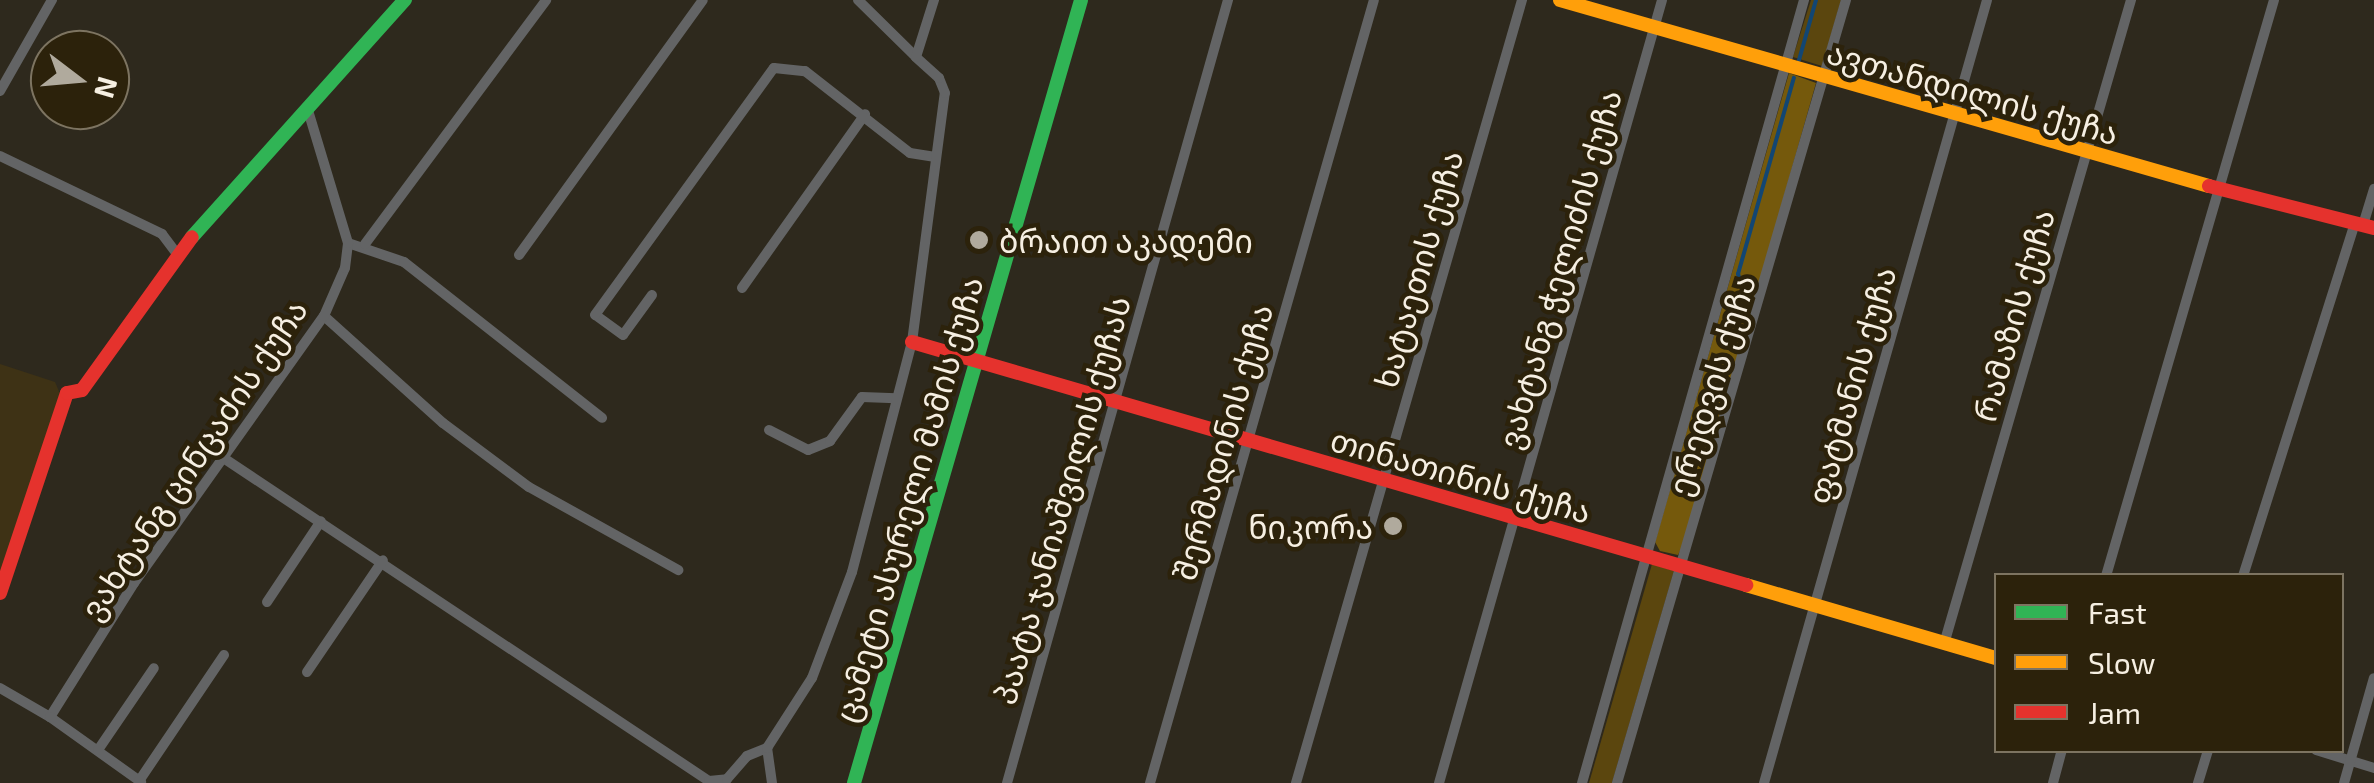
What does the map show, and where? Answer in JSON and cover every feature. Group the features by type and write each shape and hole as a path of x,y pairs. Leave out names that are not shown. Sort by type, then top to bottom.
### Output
{"street":[{"path":"0,91 52,0"},
{"path":"0,593 67,393 82,390 177,254 405,0"},
{"path":"365,244 546,0"},
{"path":"519,255 703,0"},
{"path":"222,457 383,560 710,781 728,779 747,756 768,748 812,678 837,614 912,342 945,94 939,78 858,0"},
{"path":"916,57 934,0"},
{"name":"ცამეტი ასურელი მამის ქუჩა","path":"854,783 1081,0"},
{"name":"პაატა ჯანიაშვილის ქუჩას","path":"1007,783 1228,0"},
{"name":"შერმადინის ქუჩა","path":"1150,783 1374,0"},
{"name":"ხატაეთის ქუჩა","path":"1296,783 1522,0"},
{"name":"ავთანდილის ქუჩა","path":"1560,0 2086,155 2364,225"},
{"name":"ვახტანგ ჭელიძის ქუჩა","path":"1439,783 1662,0"},
{"name":"ერედვის ქუჩა","path":"1582,783 1804,0"},
{"name":"ერედვის ქუჩა","path":"1617,783 1846,0"},
{"name":"ფატმანის ქუჩა","path":"1764,783 1986,0"},
{"name":"რამაზის ქუჩა","path":"1944,644 2130,0"},
{"path":"2107,573 2274,0"},
{"path":"652,295 622,335 595,315 774,68 806,71 910,153 934,156"},
{"path":"307,107 348,243 365,244 404,262 602,418"},
{"path":"742,288 865,114"},
{"path":"0,156 148,226 177,254"},
{"path":"2244,573 2374,189"},
{"name":"ვახტანგ ცინცაძის ქუჩა","path":"50,717 222,457 324,316 345,268 348,243"},
{"path":"324,316 442,423 529,486 678,570"},
{"name":"თინათინის ქუჩა","path":"912,342 1994,657"},
{"path":"769,430 808,450 830,441 862,396 896,398"},
{"path":"266,602 321,521"},
{"path":"308,672 383,560"},
{"path":"0,688 50,717 141,782 224,655"},
{"path":"98,750 154,668"},
{"path":"2344,783 2374,678"},
{"path":"768,748 772,783"},
{"path":"2052,783 2061,753"},
{"path":"2198,783 2207,753"},
{"path":"2325,753 2374,768"}],"shaded area":[{"path":"1811,0 1841,0 1822,66 1793,57"},
{"path":"1789,73 1816,83 1688,536 1678,555 1660,551 1655,542"},
{"path":"0,364 55,382 61,396 0,591"},
{"path":"1652,564 1674,571 1612,783 1589,783"}],"waterway":[{"path":"1799,60 1816,0"},
{"path":"1743,291 1738,274 1794,78"}],"traffic: fast":[{"path":"192,237 405,0"},
{"path":"854,783 1081,0"}],"traffic: slow":[{"path":"1560,0 2209,186"},
{"path":"1746,585 1994,657"}],"traffic: jam":[{"path":"2209,186 2374,228"},
{"path":"0,593 67,393 82,390 192,237"},
{"path":"912,342 1746,585"}],"place":[{"name":"ბრაით აკადემი","path":"979,240"},
{"name":"ნიკორა","path":"1393,526"}]}
